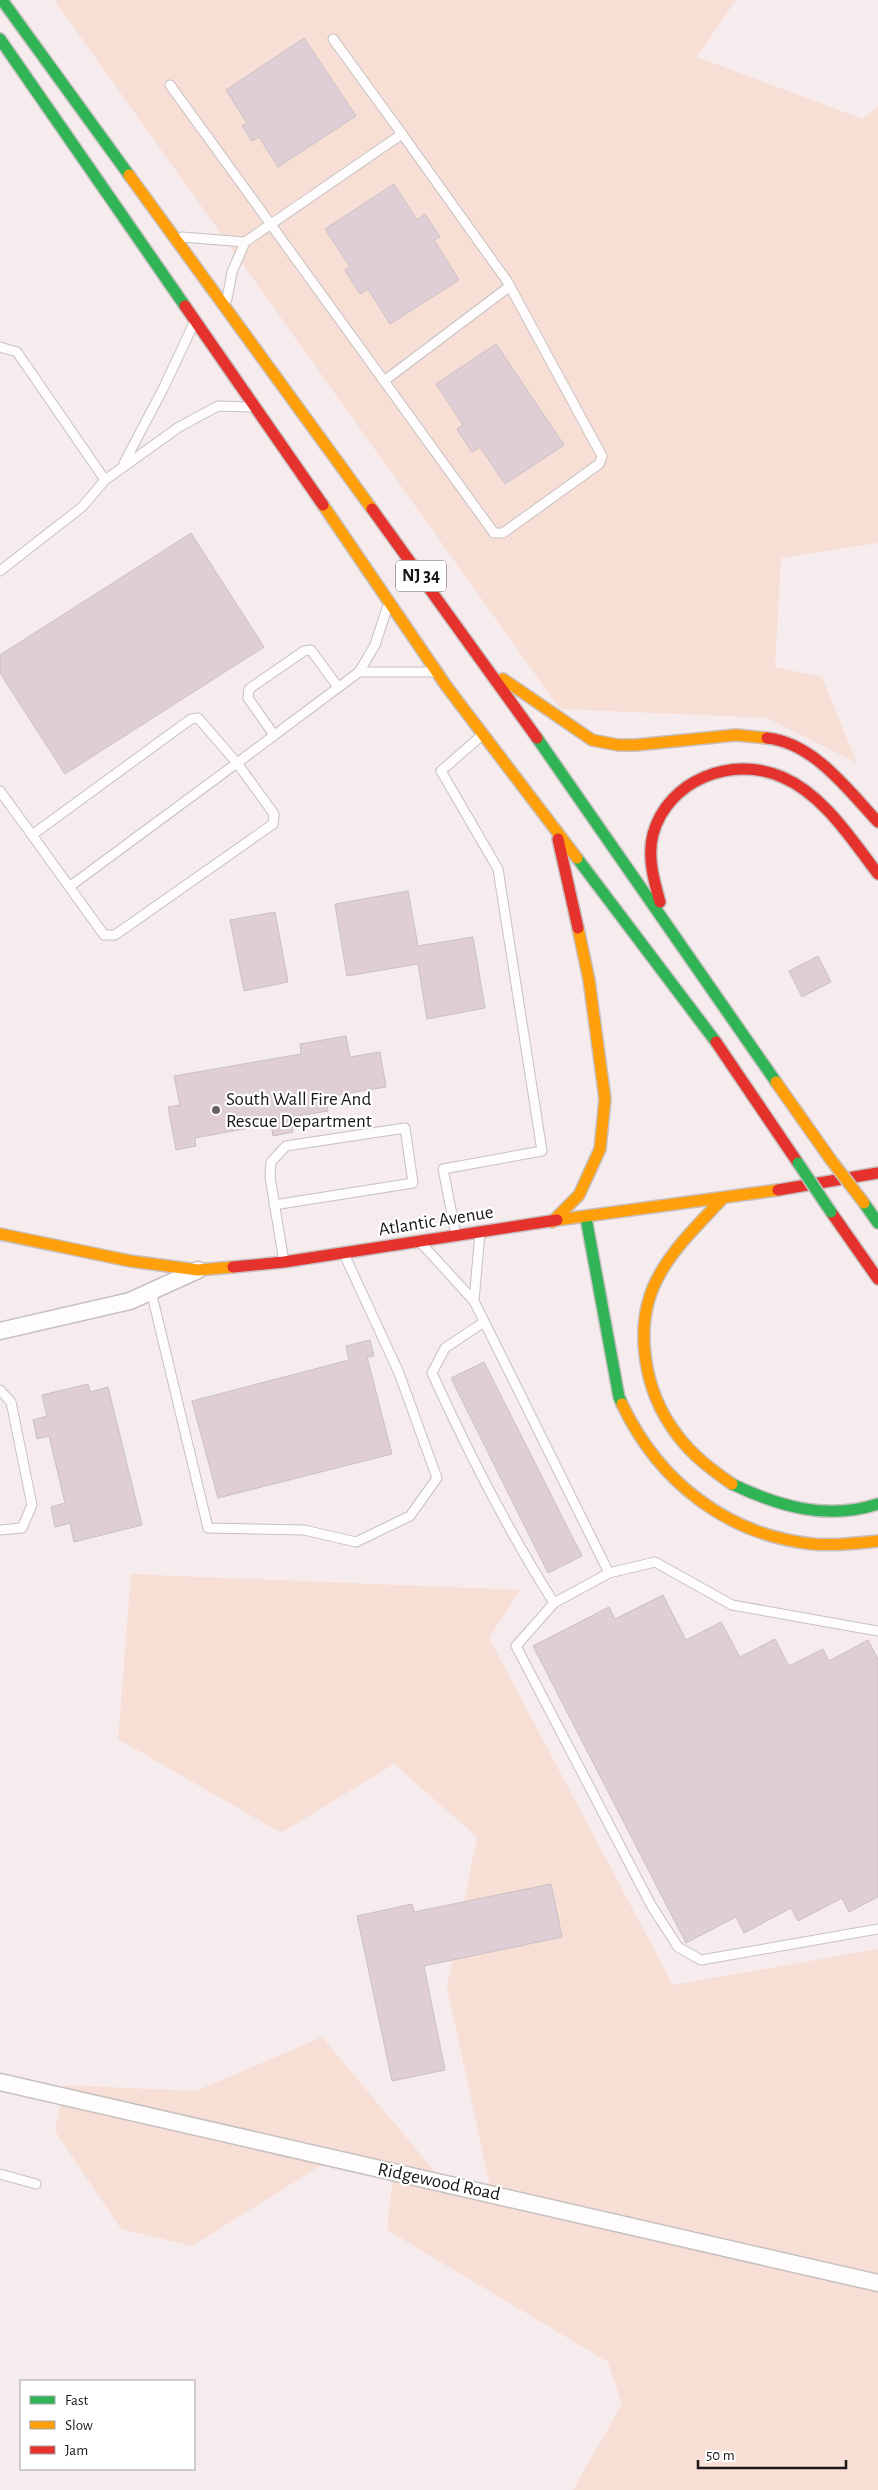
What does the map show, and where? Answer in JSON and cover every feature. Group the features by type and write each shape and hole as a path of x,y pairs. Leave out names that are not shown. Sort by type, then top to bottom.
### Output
{"main road":[{"name":"NJ 34","path":"2,0 490,670 831,1160 878,1223"},
{"name":"NJ 34","path":"0,40 437,672 706,1028 878,1279"},
{"path":"490,670 592,740 618,745 636,745 736,735 774,739 802,751 828,769 878,822"},
{"path":"666,923 650,871 653,835 661,815 671,800 690,783 712,772 729,768 750,767 770,771 795,784 850,837 878,874"},
{"path":"552,1222 579,1195 600,1149 605,1099 589,980 556,830"},
{"name":"Atlantic Avenue","path":"0,1234 130,1261 198,1270 284,1262 456,1235 722,1199 878,1173"},
{"path":"722,1199 665,1265 649,1298 643,1331 643,1353 652,1395 667,1423 693,1455 741,1490 790,1508 814,1512 838,1513 866,1509 878,1504"},
{"path":"586,1218 619,1397 628,1420 657,1463 675,1482 700,1502 752,1530 812,1544 833,1545 878,1541"}],"street":[{"path":"0,1331 130,1301 198,1270"},
{"name":"Ridgewood Road","path":"0,2082 188,2124 338,2161 508,2197 878,2283"}],"lane":[{"path":"170,85 494,533 503,533 599,464 602,456 510,286 333,39"},
{"path":"225,307 232,272 246,242 402,134"},
{"path":"174,237 246,242"},
{"path":"384,381 510,286"},
{"path":"124,465 164,387 195,320"},
{"path":"0,347 17,352 105,480"},
{"path":"0,571 82,507 105,480 180,427 218,406 255,407"},
{"path":"69,887 359,672 375,645 389,600"},
{"path":"274,735 248,698 249,689 304,651 310,650 338,687"},
{"path":"359,672 437,672"},
{"path":"0,791 104,935 115,934 273,824 274,814 237,763 198,718 191,720 32,835"},
{"path":"456,1235 443,1169 542,1151 498,869 441,771 483,735"},
{"path":"274,1205 413,1183 405,1128 286,1146 271,1162 270,1177 274,1205 284,1262"},
{"path":"474,1301 481,1232"},
{"path":"419,1241 474,1301 609,1573"},
{"path":"151,1292 208,1528 304,1530 356,1542 410,1516 437,1478 399,1374 344,1253"},
{"path":"484,1322 444,1348 432,1373 470,1456 528,1563 554,1603"},
{"path":"0,1390 11,1402 32,1505 22,1528 0,1530"},
{"path":"878,1631 732,1605 656,1562 609,1573 554,1603 516,1646 651,1906 678,1947 701,1960 878,1929"},
{"path":"0,2174 36,2184"}],"shaded area":[{"path":"54,0 736,0 697,57 863,119 878,106 878,543 781,558 775,667 822,677 857,763 767,718 560,709"},
{"path":"131,1574 520,1590 489,1638 673,1985 878,1949 878,2490 573,2490 622,2404 608,2362 387,2230 394,2165 341,2153 192,2246 121,2229 55,2131 64,2085 196,2091 322,2037 438,2175 490,2187 447,1987 477,1837 394,1764 281,1833 118,1739"}],"building":[{"path":"304,38 356,116 278,167 259,137 252,141 242,126 247,123 226,90"},
{"path":"394,184 417,220 425,214 440,237 434,240 459,280 390,324 368,289 360,294 345,270 350,267 325,229"},
{"path":"496,344 564,445 505,484 480,447 472,452 457,429 463,425 436,384"},
{"path":"191,533 264,647 65,774 0,673 0,655"},
{"path":"408,891 418,946 473,937 485,1008 427,1019 418,964 347,976 335,904"},
{"path":"275,912 288,982 244,991 230,920"},
{"path":"818,956 831,982 802,997 789,971"},
{"path":"346,1036 350,1057 380,1052 386,1087 326,1097 328,1111 291,1117 293,1132 273,1136 271,1124 195,1138 196,1146 176,1150 168,1107 180,1105 174,1076 301,1054 300,1044"},
{"path":"370,1340 374,1356 367,1357 392,1454 218,1498 192,1401 349,1360 346,1346"},
{"path":"484,1362 582,1556 548,1573 451,1378"},
{"path":"88,1384 90,1392 108,1387 142,1525 74,1542 70,1523 55,1527 51,1507 65,1503 49,1436 37,1439 33,1420 47,1416 42,1395"},
{"path":"663,1595 686,1640 721,1622 740,1657 775,1639 789,1666 823,1649 829,1661 868,1640 878,1659 878,1897 849,1912 842,1898 798,1921 791,1908 744,1933 736,1917 686,1943 533,1646 609,1607 615,1619"},
{"path":"551,1884 562,1937 424,1966 445,2070 392,2081 357,1916 412,1904 414,1912"}],"traffic: fast":[{"path":"2,0 129,175"},
{"path":"0,39 185,306"},
{"path":"537,738 776,1082"},
{"path":"577,858 716,1042"},
{"path":"798,1163 831,1212"},
{"path":"864,1203 878,1223"},
{"path":"586,1218 619,1397 622,1404"},
{"path":"732,1484 767,1499 803,1509 840,1511 878,1504"}],"traffic: slow":[{"path":"129,175 372,509"},
{"path":"323,505 447,687 577,858"},
{"path":"503,679 592,740 618,745 636,745 736,735 767,738"},
{"path":"552,1222 579,1195 600,1149 605,1099 589,980 578,928"},
{"path":"776,1082 831,1160"},
{"path":"831,1160 864,1203"},
{"path":"557,1220 778,1190"},
{"path":"722,1199 682,1243 661,1272 646,1312 644,1334 649,1378 666,1418 690,1450 732,1484"},
{"path":"0,1234 130,1261 198,1270 233,1267"},
{"path":"622,1404 637,1432 655,1458 699,1500 725,1516 752,1529 782,1539 813,1544 878,1541"}],"traffic: jam":[{"path":"185,306 323,505"},
{"path":"372,509 537,738"},
{"path":"767,738 784,742 815,758 842,783 878,822"},
{"path":"660,902 651,860 651,843 661,815 672,799 687,786 704,777 723,771 743,769 763,771 782,777 797,785 824,806 836,819 878,874"},
{"path":"558,839 578,928"},
{"path":"716,1042 798,1163"},
{"path":"778,1190 878,1173"},
{"path":"831,1212 878,1279"},
{"path":"233,1267 284,1262 557,1220"}],"place":[{"name":"South Wall Fire And Rescue Department","path":"216,1110"}]}
